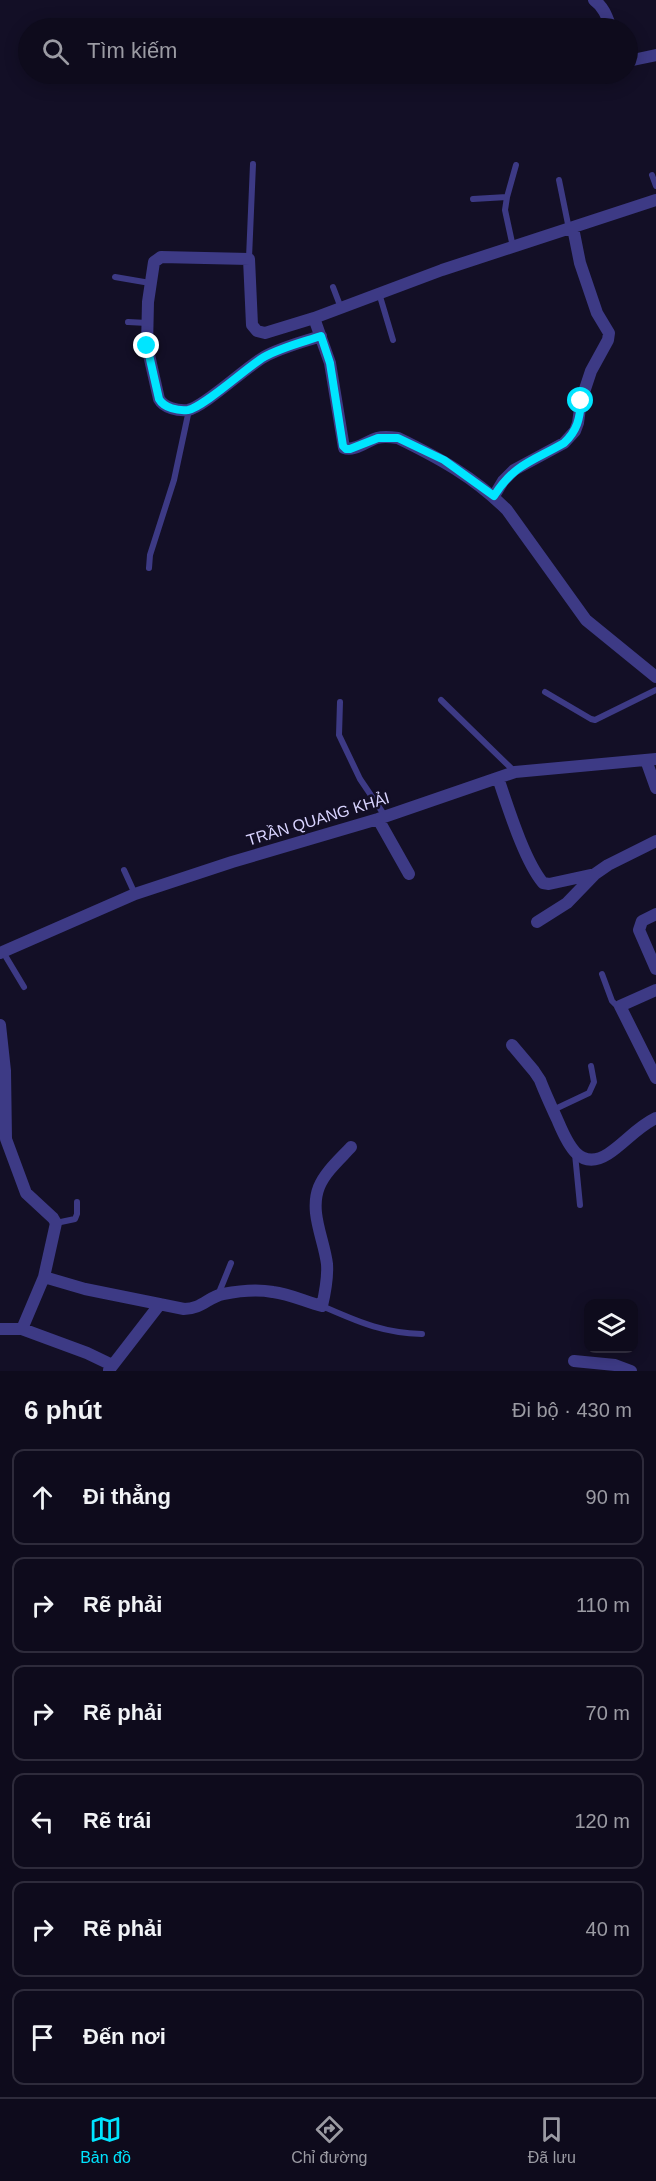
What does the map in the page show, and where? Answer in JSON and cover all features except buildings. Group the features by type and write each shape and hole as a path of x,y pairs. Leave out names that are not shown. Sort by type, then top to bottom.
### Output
{"street":[{"path":"594,0 600,4 607,18"},
{"path":"638,59 656,55"},
{"path":"321,336 263,358 189,410 168,407 159,399 147,356 147,323 154,262 158,258 249,259 250,316 256,331 265,333 314,318 442,270 656,200"},
{"path":"494,496 503,481 514,470 564,443 574,431 591,371 608,340 609,333 597,313 579,263 571,229"},
{"path":"314,318 330,363 343,446 350,449 378,438 398,438 444,460 494,496 517,522 586,620 656,677"},
{"path":"651,760 656,788"},
{"name":"TRẦN QUANG KHẢI","path":"1,952 135,894 381,817 515,772 651,760"},
{"path":"498,778 537,876 543,883 549,884 596,874"},
{"path":"381,817 409,874"},
{"path":"537,922 567,903 608,865 656,841"},
{"path":"656,914 642,921 639,930 656,969"},
{"path":"656,990 620,1006 656,1078"},
{"path":"0,1025 6,1139 26,1193 56,1223 44,1277 22,1329"},
{"path":"512,1045 534,1071 568,1144 575,1154 585,1159 596,1159 607,1155 655,1121"},
{"path":"44,1277 85,1289 194,1309 218,1295 263,1290 322,1306 327,1268 316,1216 319,1188 325,1176 351,1147"},
{"path":"0,1329 22,1329 87,1353 110,1368 160,1304"},
{"path":"574,1360 615,1365 631,1371"}],"lane":[{"path":"249,259 253,164"},
{"path":"513,247 505,210 516,165"},
{"path":"652,175 656,186"},
{"path":"559,180 571,229"},
{"path":"473,199 507,197"},
{"path":"116,277 150,283"},
{"path":"333,287 341,308"},
{"path":"379,293 393,340"},
{"path":"128,322 147,323"},
{"path":"149,568 150,555 174,480 189,410"},
{"path":"545,692 596,720 656,690"},
{"path":"441,700 515,772"},
{"path":"339,702 339,735 381,817"},
{"path":"124,870 135,894"},
{"path":"1,952 24,987"},
{"path":"602,974 612,1001 620,1006"},
{"path":"553,1110 589,1092 594,1082 591,1066"},
{"path":"575,1154 580,1205"},
{"path":"56,1223 75,1219 78,1214 77,1202"},
{"path":"218,1295 231,1263"},
{"path":"322,1306 378,1329 397,1333 422,1334"}],"route":[{"path":"147,346 147,356 162,404 189,410 263,358 321,336 330,363 343,446 346,449 378,438 388,436 398,438 444,460 494,496 503,481 514,470 570,438 578,423 581,401"}]}
